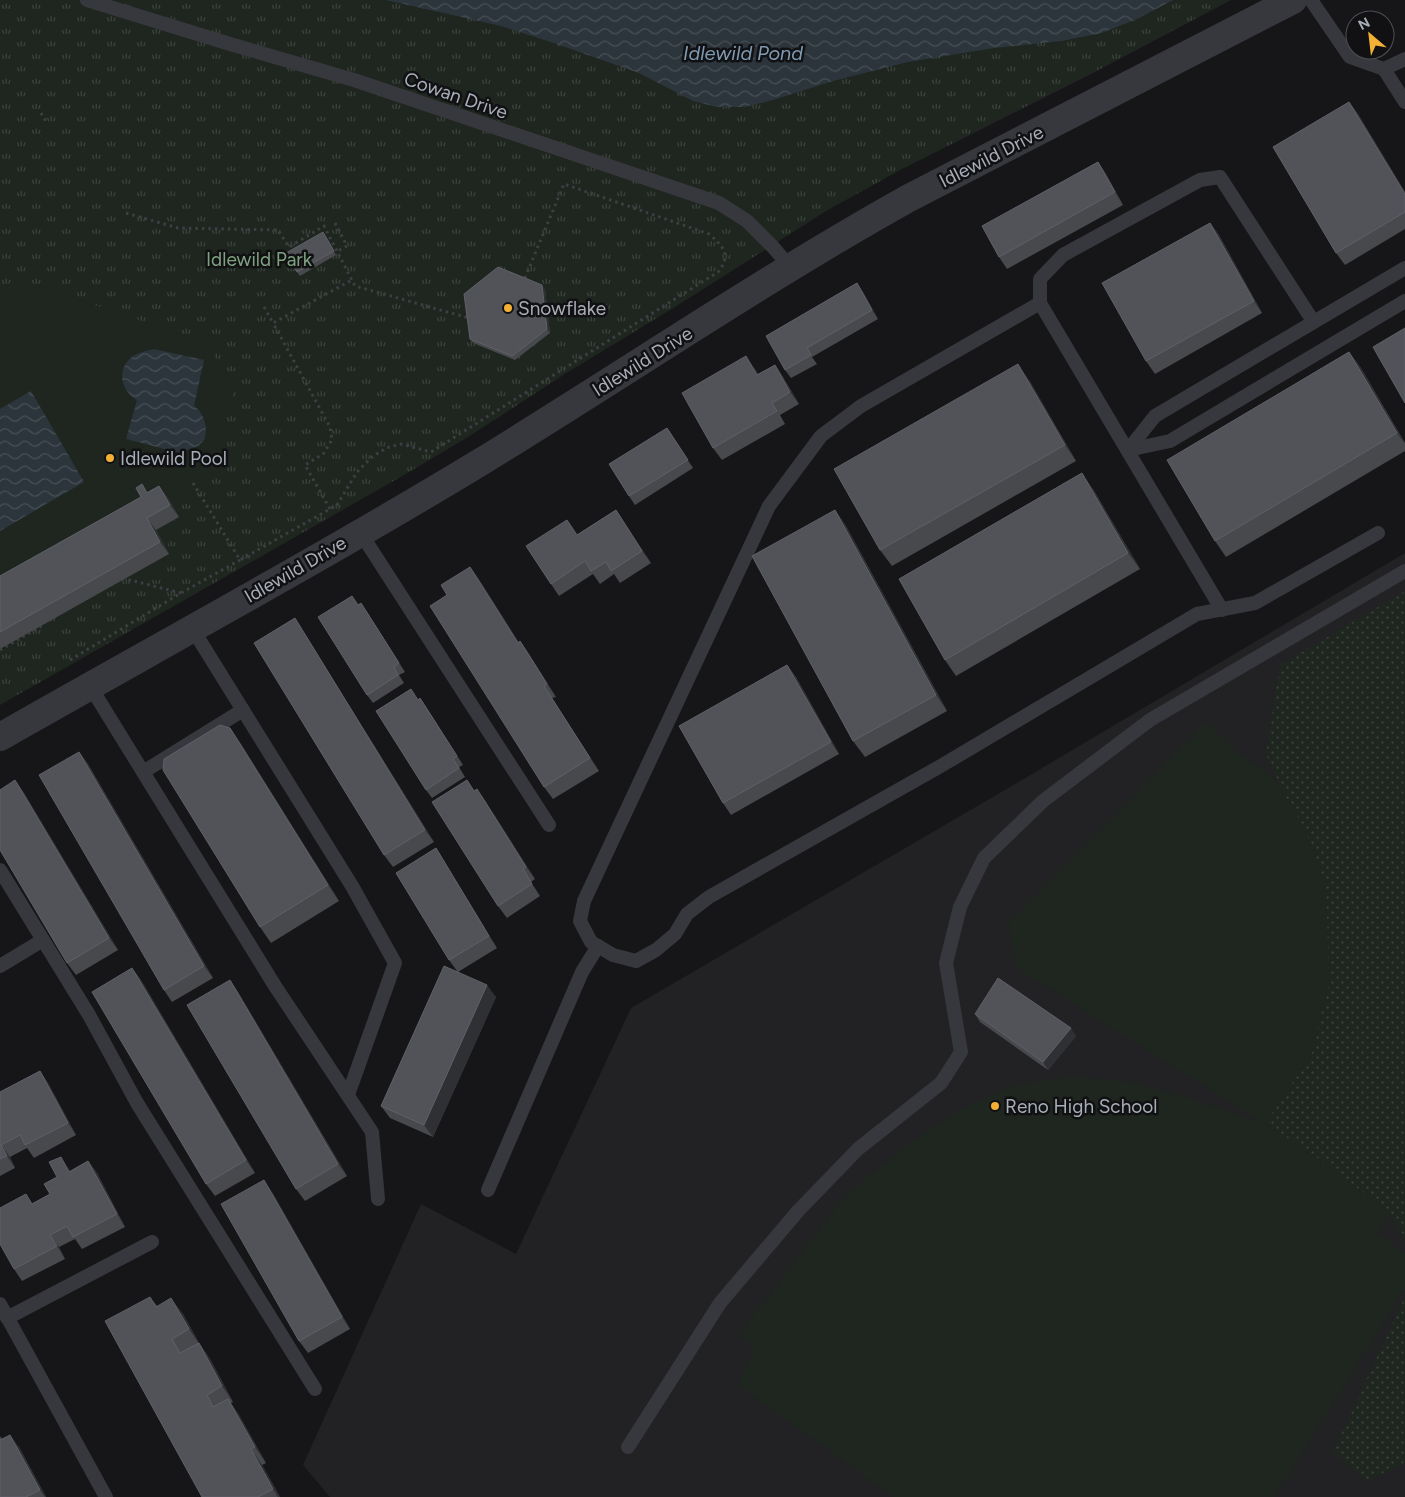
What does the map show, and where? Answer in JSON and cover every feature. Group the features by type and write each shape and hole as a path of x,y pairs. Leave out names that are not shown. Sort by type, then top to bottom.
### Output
{"street":[{"name":"Idlewild Drive","path":"0,738 478,463 790,267 909,198 1293,0"}],"lane":[{"name":"Cowan Drive","path":"87,0 354,80 719,203 747,221 790,267"},
{"path":"1311,0 1350,57 1384,69 1405,102"},
{"path":"1384,69 1405,59"},
{"path":"1222,610 1040,303 1040,279 1063,255 1200,180 1220,177 1313,321"},
{"path":"1128,450 1155,416 1405,268"},
{"path":"1128,450 1170,441 1405,301"},
{"path":"1040,303 861,406 821,436 769,506 584,900 580,921 591,942 613,955 636,961 656,950 675,934 687,914 709,897 939,767 1197,614 1255,604 1378,533"},
{"path":"360,532 549,825"},
{"path":"628,1447 720,1303 798,1211 858,1149 941,1083 961,1052 946,962 960,907 984,858 1043,800 1150,720 1405,571"},
{"path":"192,628 352,886 395,963 348,1095"},
{"path":"90,686 275,986 372,1132 378,1198"},
{"path":"143,772 243,710"},
{"path":"0,870 89,1015 137,1103 316,1389"},
{"path":"0,966 43,940"},
{"path":"488,1190 582,972 598,946"},
{"path":"7,1318 152,1242"},
{"path":"0,1304 106,1497"}],"path":[{"path":"41,113 47,123"},
{"path":"66,663 182,593 337,505 357,472 372,457 386,448 401,444 431,452 718,272 725,264 725,251 719,242 709,234 564,184 524,280"},
{"path":"126,213 178,228 278,230 289,247 324,226 356,286 469,318"},
{"path":"335,223 347,246 337,252"},
{"path":"273,322 352,280"},
{"path":"264,307 330,427 332,440 323,454 304,464 330,509"},
{"path":"193,483 240,560"},
{"path":"114,582 122,578 182,593"},
{"path":"0,650 49,621"}],"shaded area":[{"name":"Reno High School","path":"1405,553 1405,1497 330,1497 303,1465 421,1204 516,1254 631,1008"}],"green space":[{"name":"Idlewild Park","path":"0,0 1231,0 1089,75 902,169 826,211 675,307 568,372 468,437 0,705"},
{"name":"Idlewild Pool","path":"18,279 207,343 234,388 216,449 224,466 182,490 158,581 133,572 0,617 0,288"},
{"path":"1405,591 1405,1238 1389,1212 1265,1124 1326,884 1266,754 1280,665"},
{"path":"1206,722 1229,745 1274,778 1304,827 1326,884 1329,983 1312,1053 1265,1124 1311,1153 1389,1212 1377,1233 1405,1253 1405,1289 1275,1497 893,1497 738,1385 754,1349 739,1335 843,1198 907,1145 961,1109 1014,1085 1074,1076 1128,1082 1186,1097 1263,1123 1017,968 1008,923"},
{"path":"1405,1297 1405,1462 1367,1481 1333,1452"}],"water":[{"name":"Idlewild Pond","path":"386,0 1173,0 1139,18 1102,33 1061,41 994,48 908,62 833,81 745,107 717,107 693,101 639,73 551,42 501,26"},
{"path":"154,349 204,360 194,406 203,417 206,427 205,439 198,446 180,453 126,439 137,400 124,386 122,374 127,362 132,357"},
{"path":"31,391 84,482 0,531 0,409"}],"building":[{"path":"1349,102 1405,194 1405,212 1336,253 1273,147"},
{"path":"1098,162 1115,192 999,257 982,226"},
{"path":"1210,223 1254,301 1146,361 1102,283"},
{"path":"323,232 334,251 297,272 286,253"},
{"name":"Snowflake","path":"498,267 542,285 547,329 512,356 470,339 464,294"},
{"path":"857,283 872,310 807,348 811,355 785,370 766,336"},
{"path":"1405,328 1405,403 1373,347"},
{"path":"1349,352 1397,433 1215,541 1167,460"},
{"path":"746,356 757,375 775,365 790,392 772,403 777,411 713,448 682,393"},
{"path":"1018,364 1065,445 880,550 834,469"},
{"path":"667,428 688,460 629,496 609,464"},
{"path":"1082,473 1128,553 945,660 899,579"},
{"path":"142,484 147,493 159,486 170,505 147,518 160,542 0,632 0,576 141,497 136,488"},
{"path":"616,510 642,551 611,571 606,562 591,571 585,561 551,584 526,546 567,520 577,535"},
{"path":"835,510 936,695 853,741 752,556"},
{"path":"470,567 518,643 520,641 547,684 544,686 590,758 544,787 430,606 447,595 441,585"},
{"path":"352,596 358,605 361,603 399,663 394,667 398,675 367,695 318,617"},
{"path":"295,618 425,830 384,855 254,643"},
{"path":"787,665 831,742 723,803 679,726"},
{"path":"411,689 418,700 420,698 457,756 453,759 459,768 426,790 376,711"},
{"path":"220,725 230,728 328,885 260,927 163,770 164,759"},
{"path":"79,752 204,966 164,990 39,775"},
{"path":"15,780 109,938 67,963 0,850 0,790"},
{"path":"467,780 474,791 477,789 526,867 523,869 532,884 498,906 432,802"},
{"path":"436,848 489,936 449,960 396,873"},
{"path":"444,966 487,985 424,1125 381,1106"},
{"path":"132,968 246,1160 206,1184 92,992"},
{"path":"998,978 1071,1028 1043,1062 975,1014"},
{"path":"230,980 338,1164 296,1189 187,1005"},
{"path":"40,1071 68,1123 25,1145 20,1135 1,1145 7,1156 0,1159 0,1092"},
{"path":"61,1157 69,1172 88,1161 117,1214 73,1237 67,1226 50,1235 57,1246 14,1269 0,1244 0,1208 26,1194 32,1204 50,1194 44,1184 57,1177 49,1162"},
{"path":"264,1180 342,1317 299,1341 221,1204"},
{"path":"150,1297 156,1307 171,1298 189,1329 172,1339 180,1353 199,1343 222,1386 207,1395 213,1407 228,1399 255,1447 251,1449 273,1489 258,1497 202,1497 105,1321"},
{"path":"10,1435 40,1490 26,1497 0,1497 0,1440"}],"place":[{"name":"Snowflake","path":"508,308"},
{"name":"Idlewild Pool","path":"110,458"},
{"name":"Reno High School","path":"995,1106"}]}
